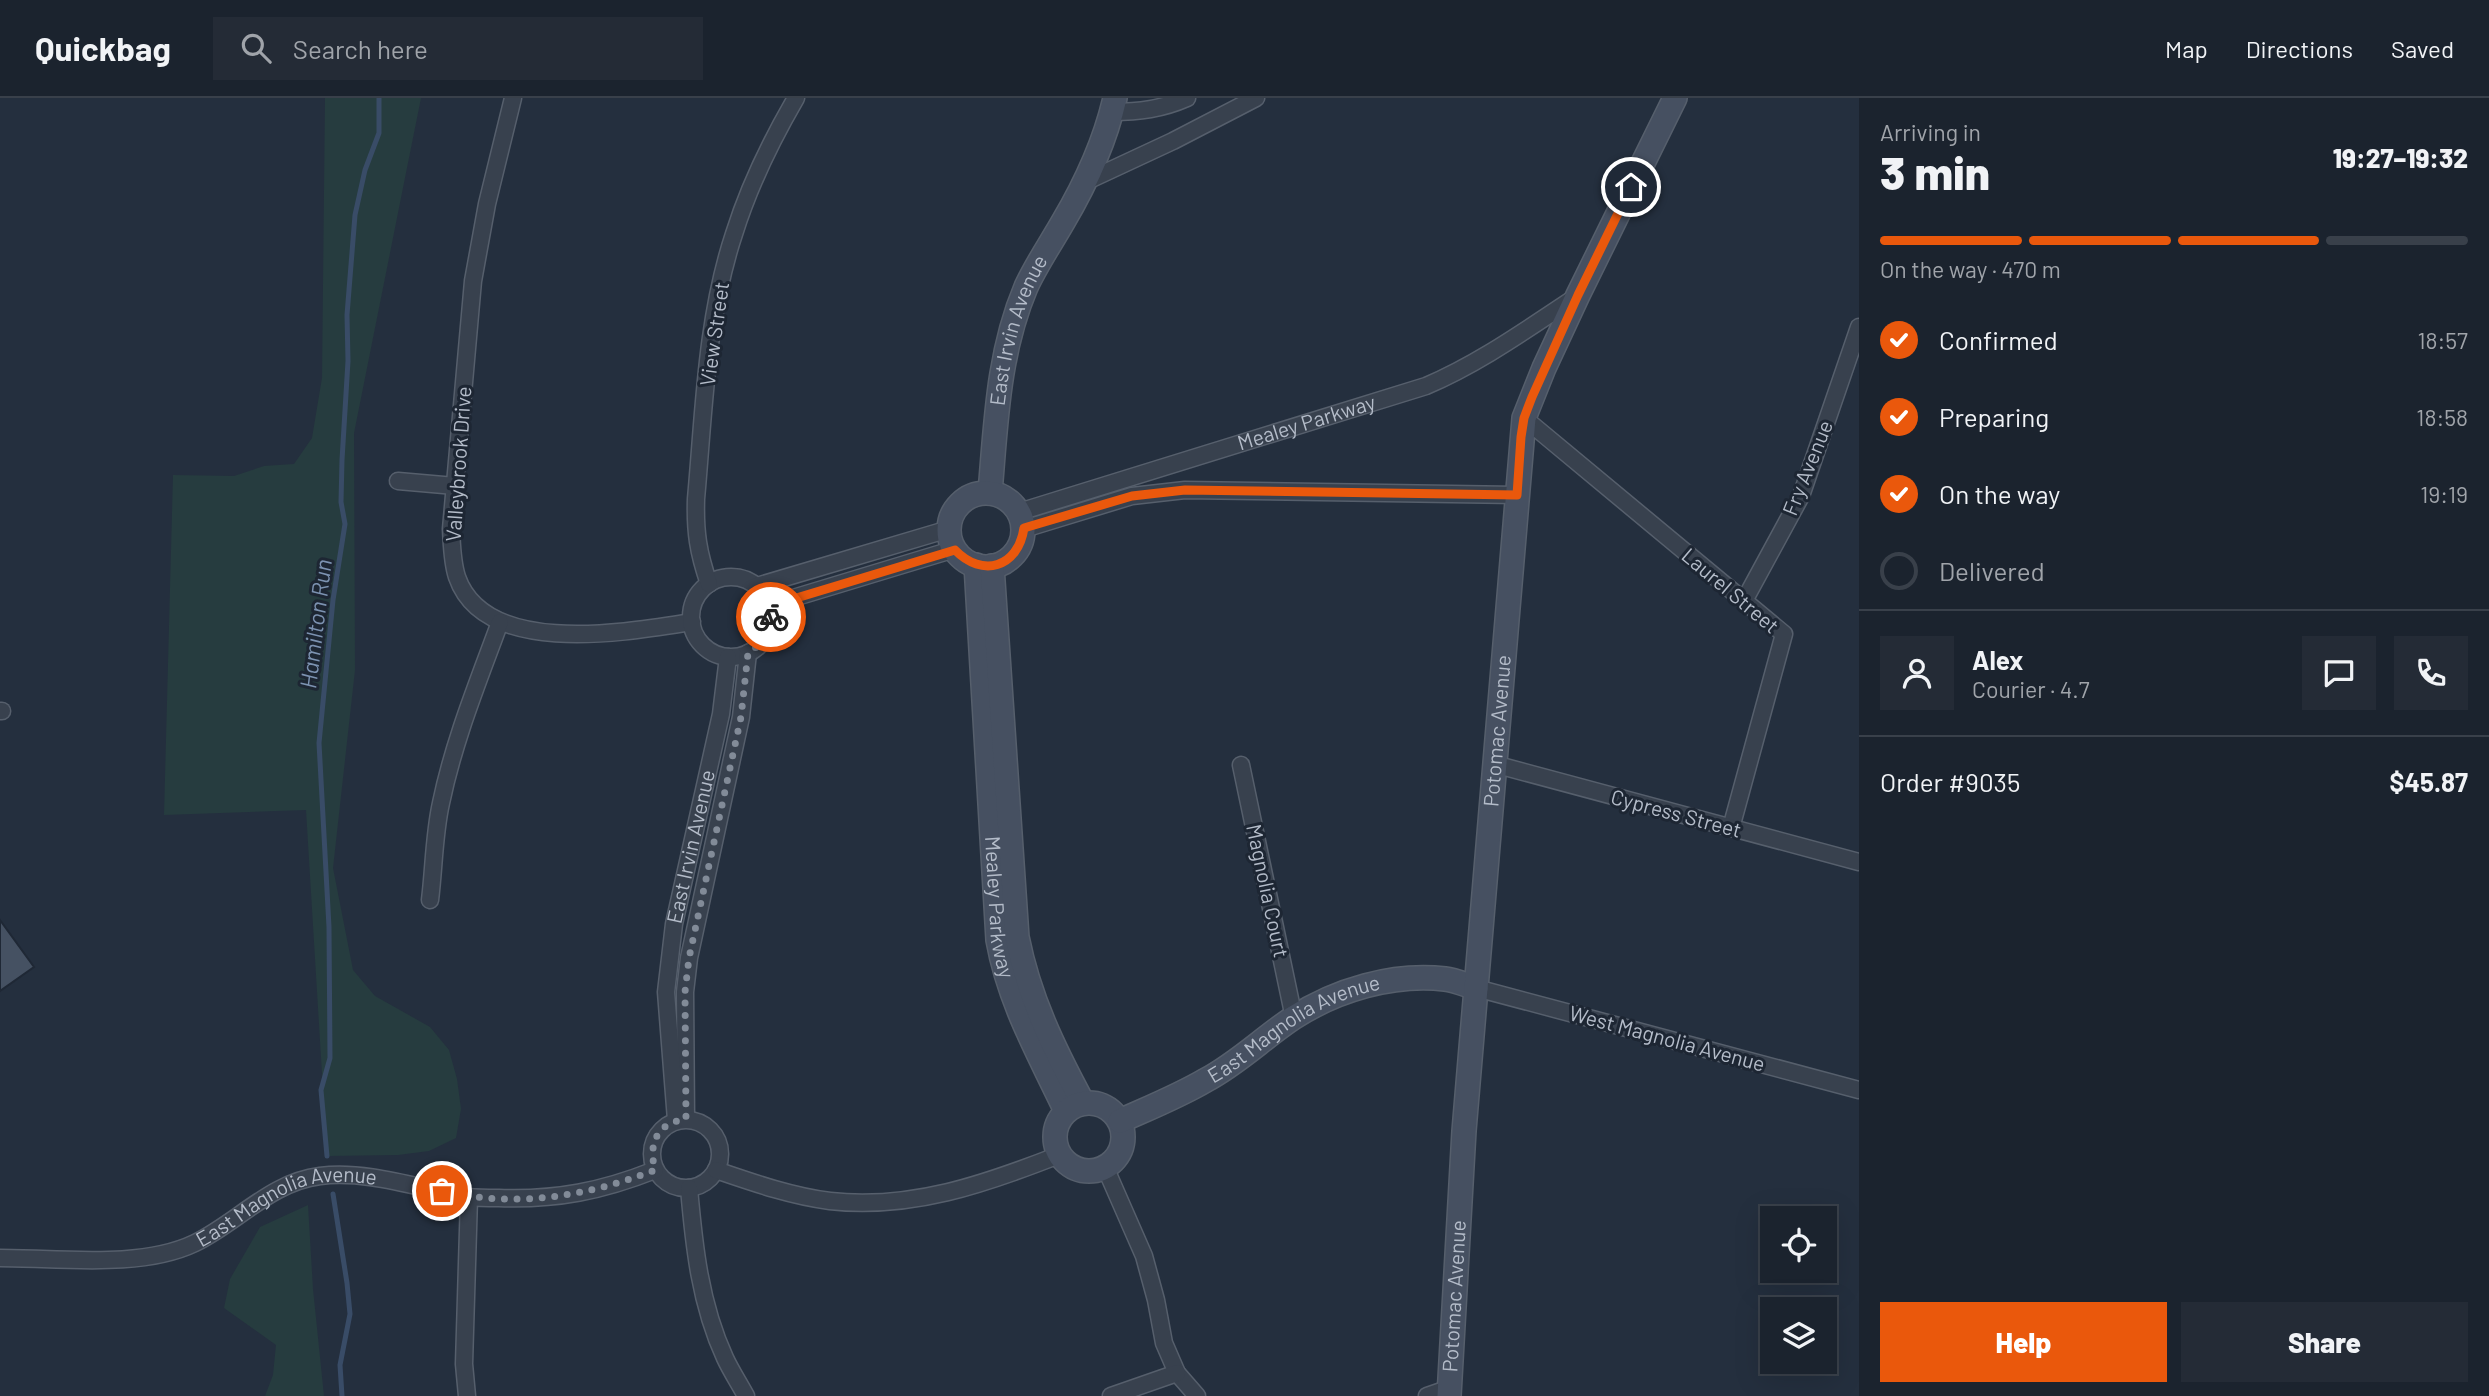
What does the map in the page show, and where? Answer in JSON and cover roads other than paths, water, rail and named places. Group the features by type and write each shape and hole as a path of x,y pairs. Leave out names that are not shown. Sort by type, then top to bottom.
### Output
{"street":[{"name":"Valleybrook Drive","path":"513,98 487,204 473,281 451,529 453,559 458,579 468,597 500,622 539,632 632,631 692,622"},
{"name":"View Street","path":"709,584 695,531 701,445 718,298 733,235 754,181 796,98"},
{"name":"East Irvin Avenue","path":"990,493 999,386 1005,347 1014,318 1028,284 1085,182 1113,105 1140,112 1169,106 1187,98"},
{"path":"1085,182 1256,98"},
{"name":"Potomac Avenue","path":"1450,1392 1464,1131 1524,418 1578,295 1675,98"},
{"name":"Mealey Parkway","path":"1022,520 1426,386 1491,354 1578,295"},
{"name":"Fry Avenue","path":"1744,601 1801,496 1859,327"},
{"name":"Laurel Street","path":"1524,418 1784,634 1731,828"},
{"path":"398,481 455,486"},
{"path":"1022,520 1132,496 1185,490 1517,495"},
{"path":"975,494 1002,495 1012,502 1022,520 1022,542 1005,562 984,566 964,559 952,539 953,514 961,502 975,494"},
{"path":"757,586 952,539"},
{"path":"770,606 952,539"},
{"name":"Mealey Parkway","path":"984,566 998,940 1004,974 1016,1006 1074,1107"},
{"path":"734,577 757,586 770,606 771,623 767,635 759,646 748,653 729,657 711,652 698,639 692,622 692,608 699,594 709,584 721,578 734,577"},
{"path":"430,900 440,806 448,771 500,622"},
{"name":"East Irvin Avenue","path":"681,1120 685,992 689,958 741,717 748,653"},
{"name":"East Irvin Avenue","path":"681,1120 666,992 667,980 674,925 721,714 729,657"},
{"name":"Cypress Street","path":"1494,764 1859,862"},
{"name":"Magnolia Court","path":"1241,765 1294,1018"},
{"name":"East Magnolia Avenue","path":"1120,1121 1206,1080 1241,1058 1294,1018 1354,989 1384,981 1446,979 1476,988"},
{"name":"West Magnolia Avenue","path":"1476,988 1859,1090"},
{"path":"1097,1103 1110,1110 1120,1121 1124,1133 1122,1147 1105,1167 1093,1171 1080,1170 1059,1155 1054,1140 1057,1124 1074,1107 1097,1103"},
{"path":"681,1120 698,1121 708,1127 716,1136 720,1147 716,1170 700,1185 689,1188 676,1187 664,1180 655,1170 651,1155 654,1140 663,1128 681,1120"},
{"path":"716,1170 776,1190 830,1200 873,1203 958,1191 1059,1155"},
{"path":"1105,1167 1144,1256 1164,1343 1177,1373 1197,1396"},
{"name":"East Magnolia Avenue","path":"0,1258 129,1259 163,1255 194,1243 227,1225 262,1198 292,1183 321,1175 357,1176 470,1197 536,1199 571,1196 655,1170"},
{"path":"689,1188 694,1248 704,1297 725,1358 746,1396"},
{"path":"467,1396 464,1364 470,1197"},
{"path":"1111,1396 1177,1373"},
{"path":"1427,1396 1450,1392"}],"waterway":[{"name":"Hamilton Run","path":"327,1156 321,1090 330,1058 329,927 319,743 333,600 345,524 341,502 342,460 348,361 347,315 355,215 365,170 379,133 379,98"},
{"name":"Hamilton Run","path":"333,1194 350,1314 340,1365 342,1396"}]}
